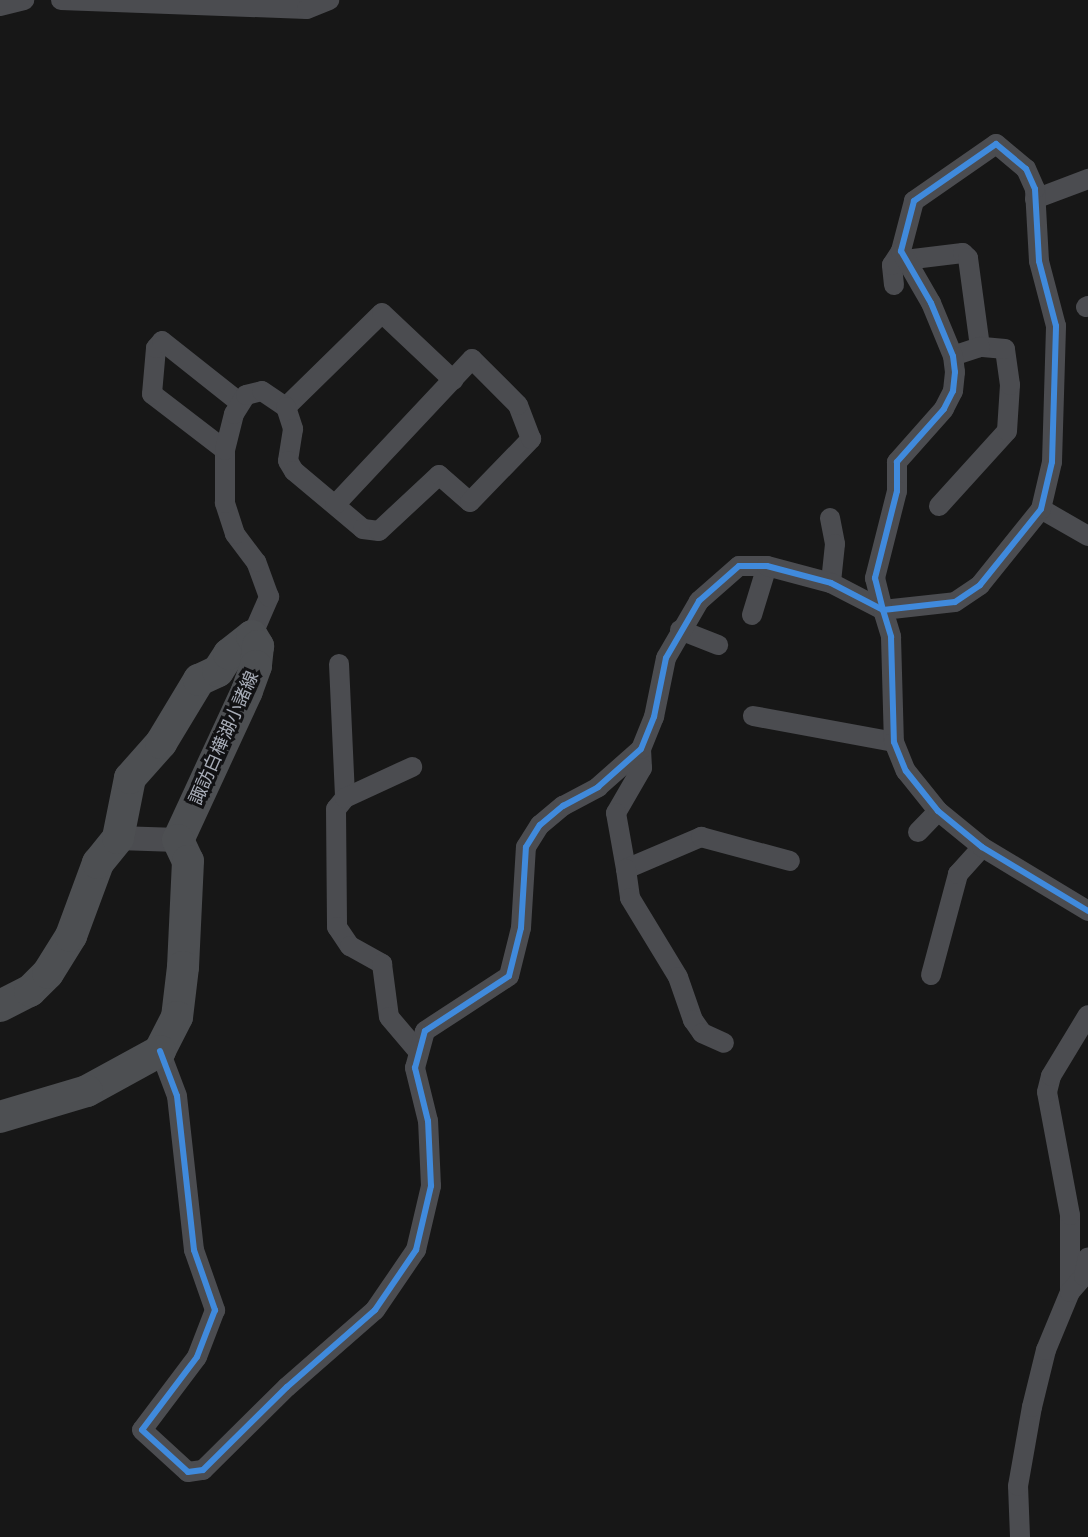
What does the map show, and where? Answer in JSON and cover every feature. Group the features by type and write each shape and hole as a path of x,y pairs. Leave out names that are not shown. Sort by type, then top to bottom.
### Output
{"main road":[{"name":"諏訪白樺湖小諸線","path":"0,1006 30,991 48,973 71,936 98,863 118,838 130,778 161,742 199,680 218,671 229,654 252,636 258,646 256,666 248,691 178,840"},
{"path":"0,1117 87,1091 160,1051 177,1017 183,967 188,861 178,840"}],"street":[{"path":"0,6 24,0"},
{"path":"60,0 307,9 329,0"},
{"path":"894,285 892,265 903,255 914,201 996,144 1026,169 1035,199 1039,261 1057,345 1052,462 1041,509 980,585 955,602"},
{"path":"1035,199 1088,179"},
{"path":"903,255 963,253 968,258 980,347"},
{"path":"903,255 931,303 953,356 953,392 897,462 897,491 875,578 891,637 894,742 906,771 938,811 982,847 1088,911"},
{"path":"286,407 382,313 453,380"},
{"path":"225,450 152,394 156,348 162,341 239,402"},
{"path":"939,506 1007,431 1009,356 1005,349 980,347 953,356"},
{"path":"252,636 269,597 256,562 228,514 225,450 239,402 262,391 286,407 293,429 288,461 335,505 363,529 379,531 439,476 470,502 531,439 518,405 472,359 335,505"},
{"path":"1041,509 1088,536"},
{"path":"830,518 835,544 831,583"},
{"path":"724,1043 702,1033 693,1020 678,977 630,898 616,813 642,768 641,749 654,717 666,658 680,630 720,579 739,566 767,566 831,583 883,610 955,602 980,606"},
{"path":"752,615 767,566"},
{"path":"680,630 718,645"},
{"path":"339,664 345,798"},
{"path":"753,716 894,742"},
{"path":"160,1051 177,1096 194,1250 215,1310 197,1357 142,1430 188,1472 203,1470 286,1387 357,1328 391,1292 416,1250 431,1186 428,1121 415,1068 417,1050 425,1031 509,976 521,928 526,847 540,825 562,806 598,787 641,749"},
{"path":"412,766 345,798 336,809 337,927 350,946 382,964 389,1017 417,1050"},
{"path":"918,832 938,811"},
{"path":"118,838 152,836 178,840"},
{"path":"626,869 701,837 790,861"},
{"path":"931,975 958,874 982,847"},
{"path":"1070,1292 1070,1215 1047,1092 1051,1076 1088,1015"},
{"path":"1020,1537 1018,1486 1032,1407 1046,1350 1070,1292 1084,1276 1088,1257"}],"cycle path":[{"path":"160,1051 177,1096 194,1250 215,1310 197,1357 142,1430 188,1472 203,1470 287,1387 375,1310 416,1250 431,1186 428,1121 415,1068 425,1031 509,976 521,928 526,847 540,825 563,806 598,787 641,749 654,717 666,658 699,601 739,566 767,566 831,583 883,610 955,602 980,585 1041,509 1052,462 1056,326 1039,261 1035,189 1026,169 996,144 914,201 901,251 931,303 953,356 955,372 953,391 944,409 897,462 897,491 875,578 883,610 891,637 894,742 906,771 938,811 982,847 1088,911"}]}
